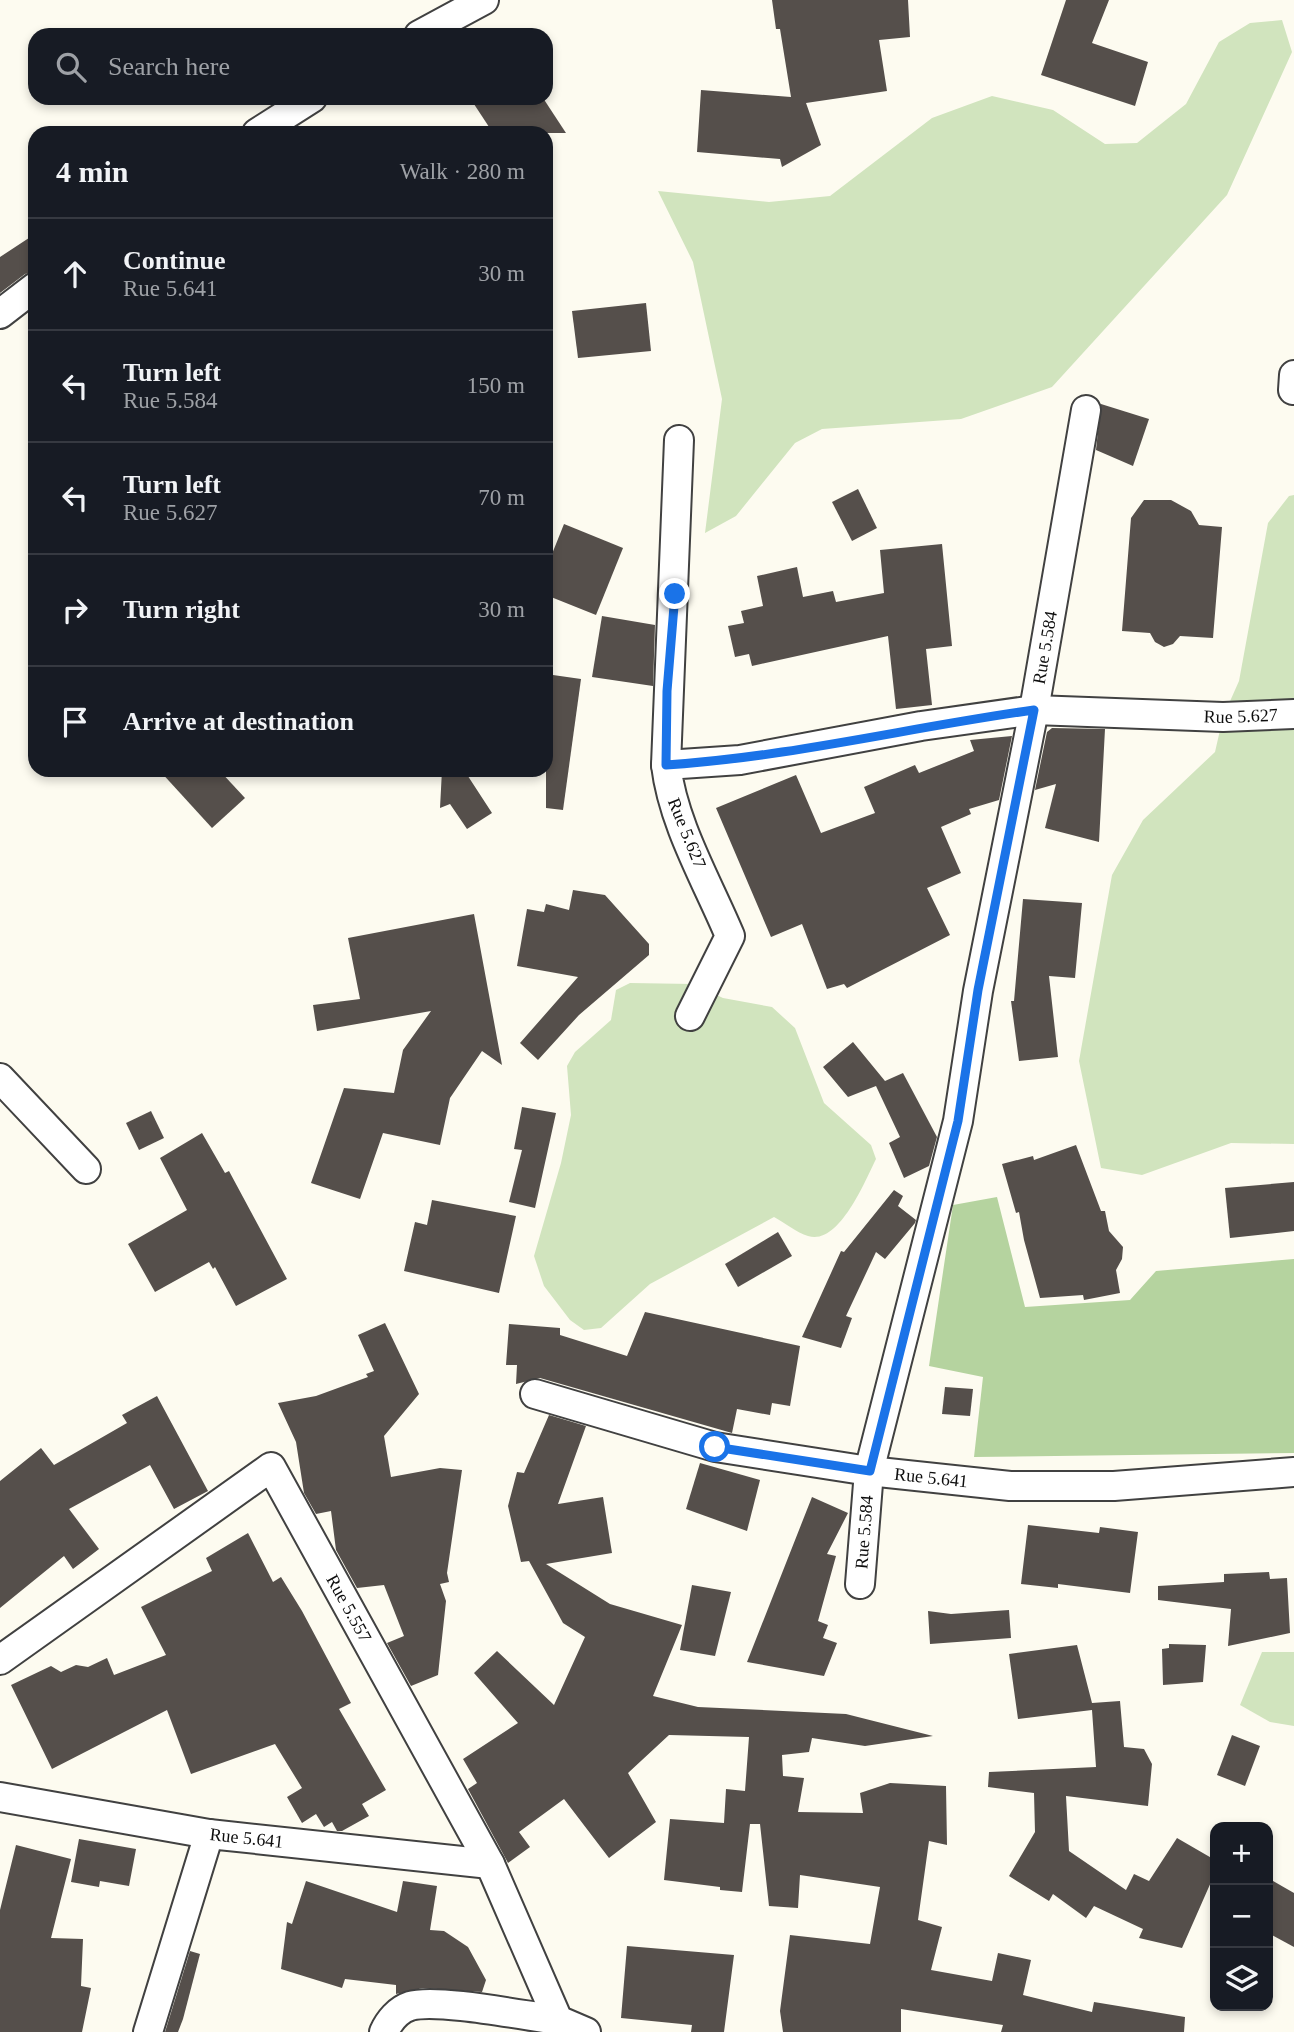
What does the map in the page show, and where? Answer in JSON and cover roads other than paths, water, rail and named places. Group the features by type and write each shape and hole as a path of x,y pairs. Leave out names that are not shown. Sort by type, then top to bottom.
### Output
{"street":[{"path":"432,28 484,0"},
{"path":"268,126 301,105"},
{"path":"0,314 28,292"},
{"name":"Rue 5.584","path":"860,1584 870,1471 958,1121 978,990 1034,710 1086,410"},
{"path":"666,765 679,440"},
{"name":"Rue 5.627","path":"690,1016 730,936 679,819 669,788 666,765 740,760 921,726 1034,710 1223,718 1294,714"},
{"path":"0,1078 86,1169"},
{"name":"Rue 5.641","path":"535,1394 715,1447 870,1471 1010,1486 1114,1486 1294,1472"},
{"name":"Rue 5.557","path":"0,1660 271,1467 490,1864 558,2020"},
{"path":"0,1797 209,1834"},
{"name":"Rue 5.641","path":"148,2032 209,1834 490,1864"},
{"path":"384,2032 390,2019 410,2006 433,2004 558,2020 586,2032"}]}
